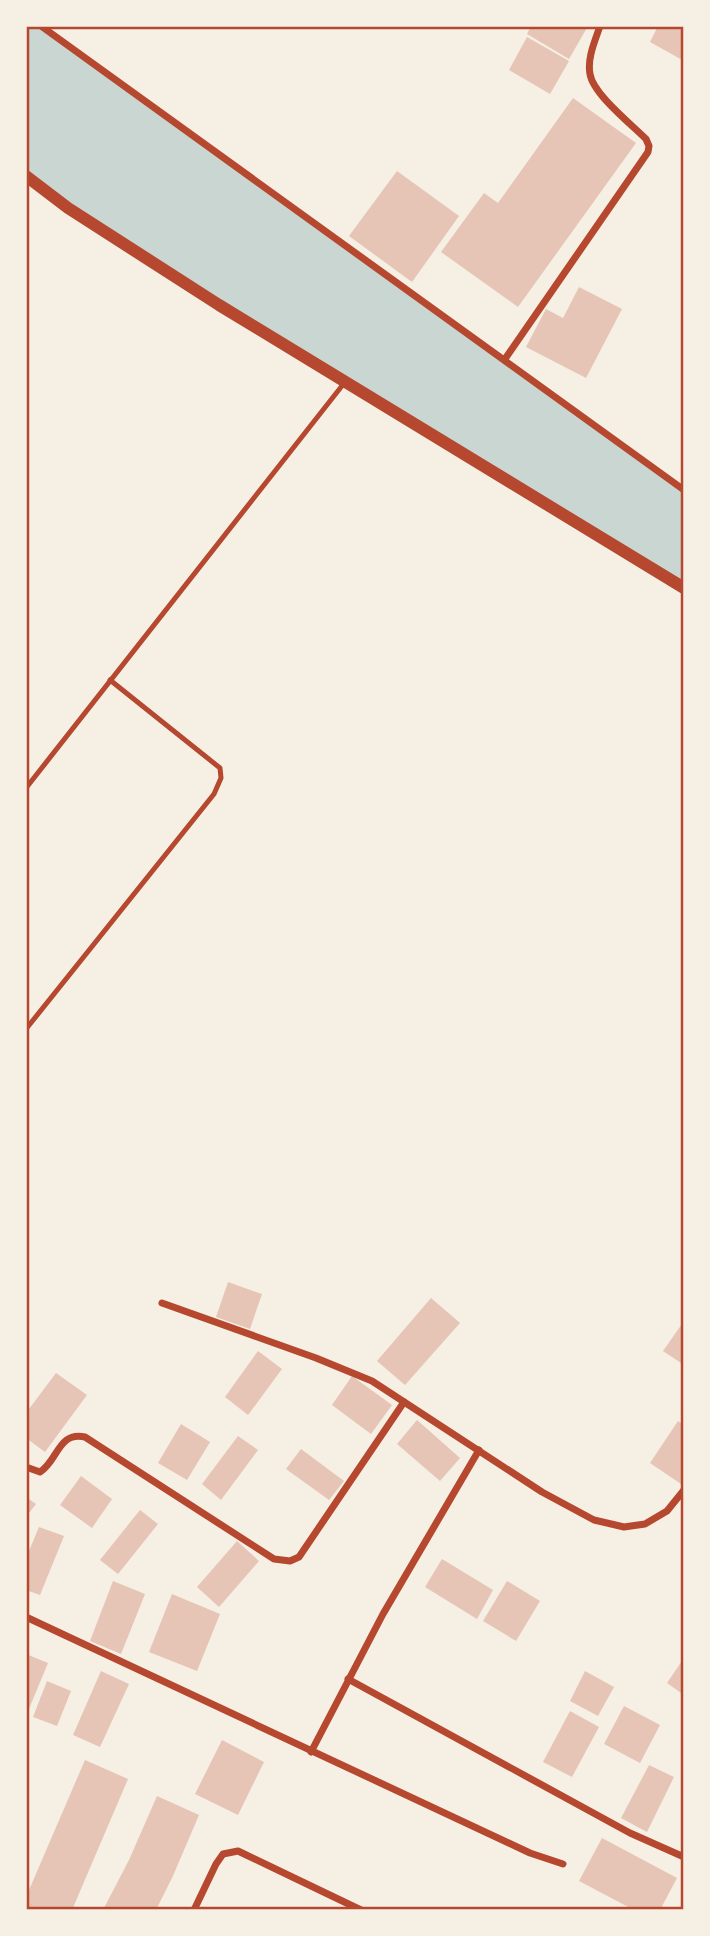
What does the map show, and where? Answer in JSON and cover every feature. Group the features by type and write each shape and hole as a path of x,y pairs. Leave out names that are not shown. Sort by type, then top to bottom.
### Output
{"street":[{"path":"41,26 684,490"},
{"path":"505,359 648,152 646,139 593,85 589,71 590,56 600,26"},
{"path":"26,176 68,208 345,382 684,588"},
{"path":"162,1303 372,1381 542,1492 594,1520 624,1527 645,1524 667,1511 684,1490"},
{"path":"26,1467 40,1472 69,1437 85,1437 274,1559 290,1562 299,1557 404,1402"},
{"path":"311,1752 383,1614 479,1450"},
{"path":"26,1617 530,1853 563,1864"},
{"path":"348,1679 630,1833 684,1857"},
{"path":"194,1910 223,1854 238,1851 361,1910"}],"lane":[{"path":"26,788 345,382"},
{"path":"26,1029 214,794 221,778 220,768 110,680"}],"shaded area":[{"path":"26,26 41,26 684,490 684,588 219,305 26,176"}],"building":[{"path":"531,26 588,26 569,59 527,34"},
{"path":"658,26 684,26 684,61 650,42"},
{"path":"527,37 569,61 550,94 509,70"},
{"path":"573,98 636,143 518,307 441,252 484,193 498,203"},
{"path":"397,171 459,216 412,282 349,236"},
{"path":"579,287 622,309 586,378 526,347 546,309 563,318"},
{"path":"228,1282 262,1294 250,1329 216,1317"},
{"path":"431,1298 460,1323 405,1385 377,1361"},
{"path":"684,1321 684,1365 663,1351"},
{"path":"258,1351 282,1369 248,1415 225,1397"},
{"path":"56,1373 87,1395 45,1452 26,1438 26,1413"},
{"path":"352,1376 392,1405 371,1434 332,1405"},
{"path":"417,1420 460,1458 440,1481 397,1444"},
{"path":"678,1421 684,1425 684,1486 650,1463"},
{"path":"181,1424 210,1442 187,1480 158,1463"},
{"path":"238,1436 258,1450 221,1500 202,1484"},
{"path":"301,1449 344,1481 329,1500 286,1469"},
{"path":"81,1476 112,1499 92,1528 60,1505"},
{"path":"26,1497 36,1504 26,1517"},
{"path":"140,1510 158,1524 118,1574 100,1560"},
{"path":"39,1527 64,1536 40,1595 26,1590 26,1558"},
{"path":"237,1541 259,1561 219,1607 197,1587"},
{"path":"442,1559 493,1590 477,1619 425,1587"},
{"path":"113,1581 145,1594 121,1654 90,1641"},
{"path":"507,1581 540,1601 516,1641 483,1621"},
{"path":"172,1594 220,1614 197,1671 149,1652"},
{"path":"26,1654 48,1663 26,1716"},
{"path":"684,1658 684,1695 667,1683"},
{"path":"101,1671 129,1684 100,1747 73,1735"},
{"path":"585,1671 614,1687 598,1716 570,1701"},
{"path":"47,1681 71,1691 57,1726 33,1717"},
{"path":"624,1706 660,1725 640,1763 604,1744"},
{"path":"570,1711 599,1727 572,1777 543,1762"},
{"path":"222,1740 264,1762 238,1815 195,1794"},
{"path":"85,1760 128,1779 72,1910 26,1910 26,1897"},
{"path":"649,1765 674,1777 647,1832 621,1818"},
{"path":"157,1796 199,1815 172,1878 156,1910 103,1910 129,1860"},
{"path":"602,1838 677,1878 660,1910 634,1910 579,1881"}]}
